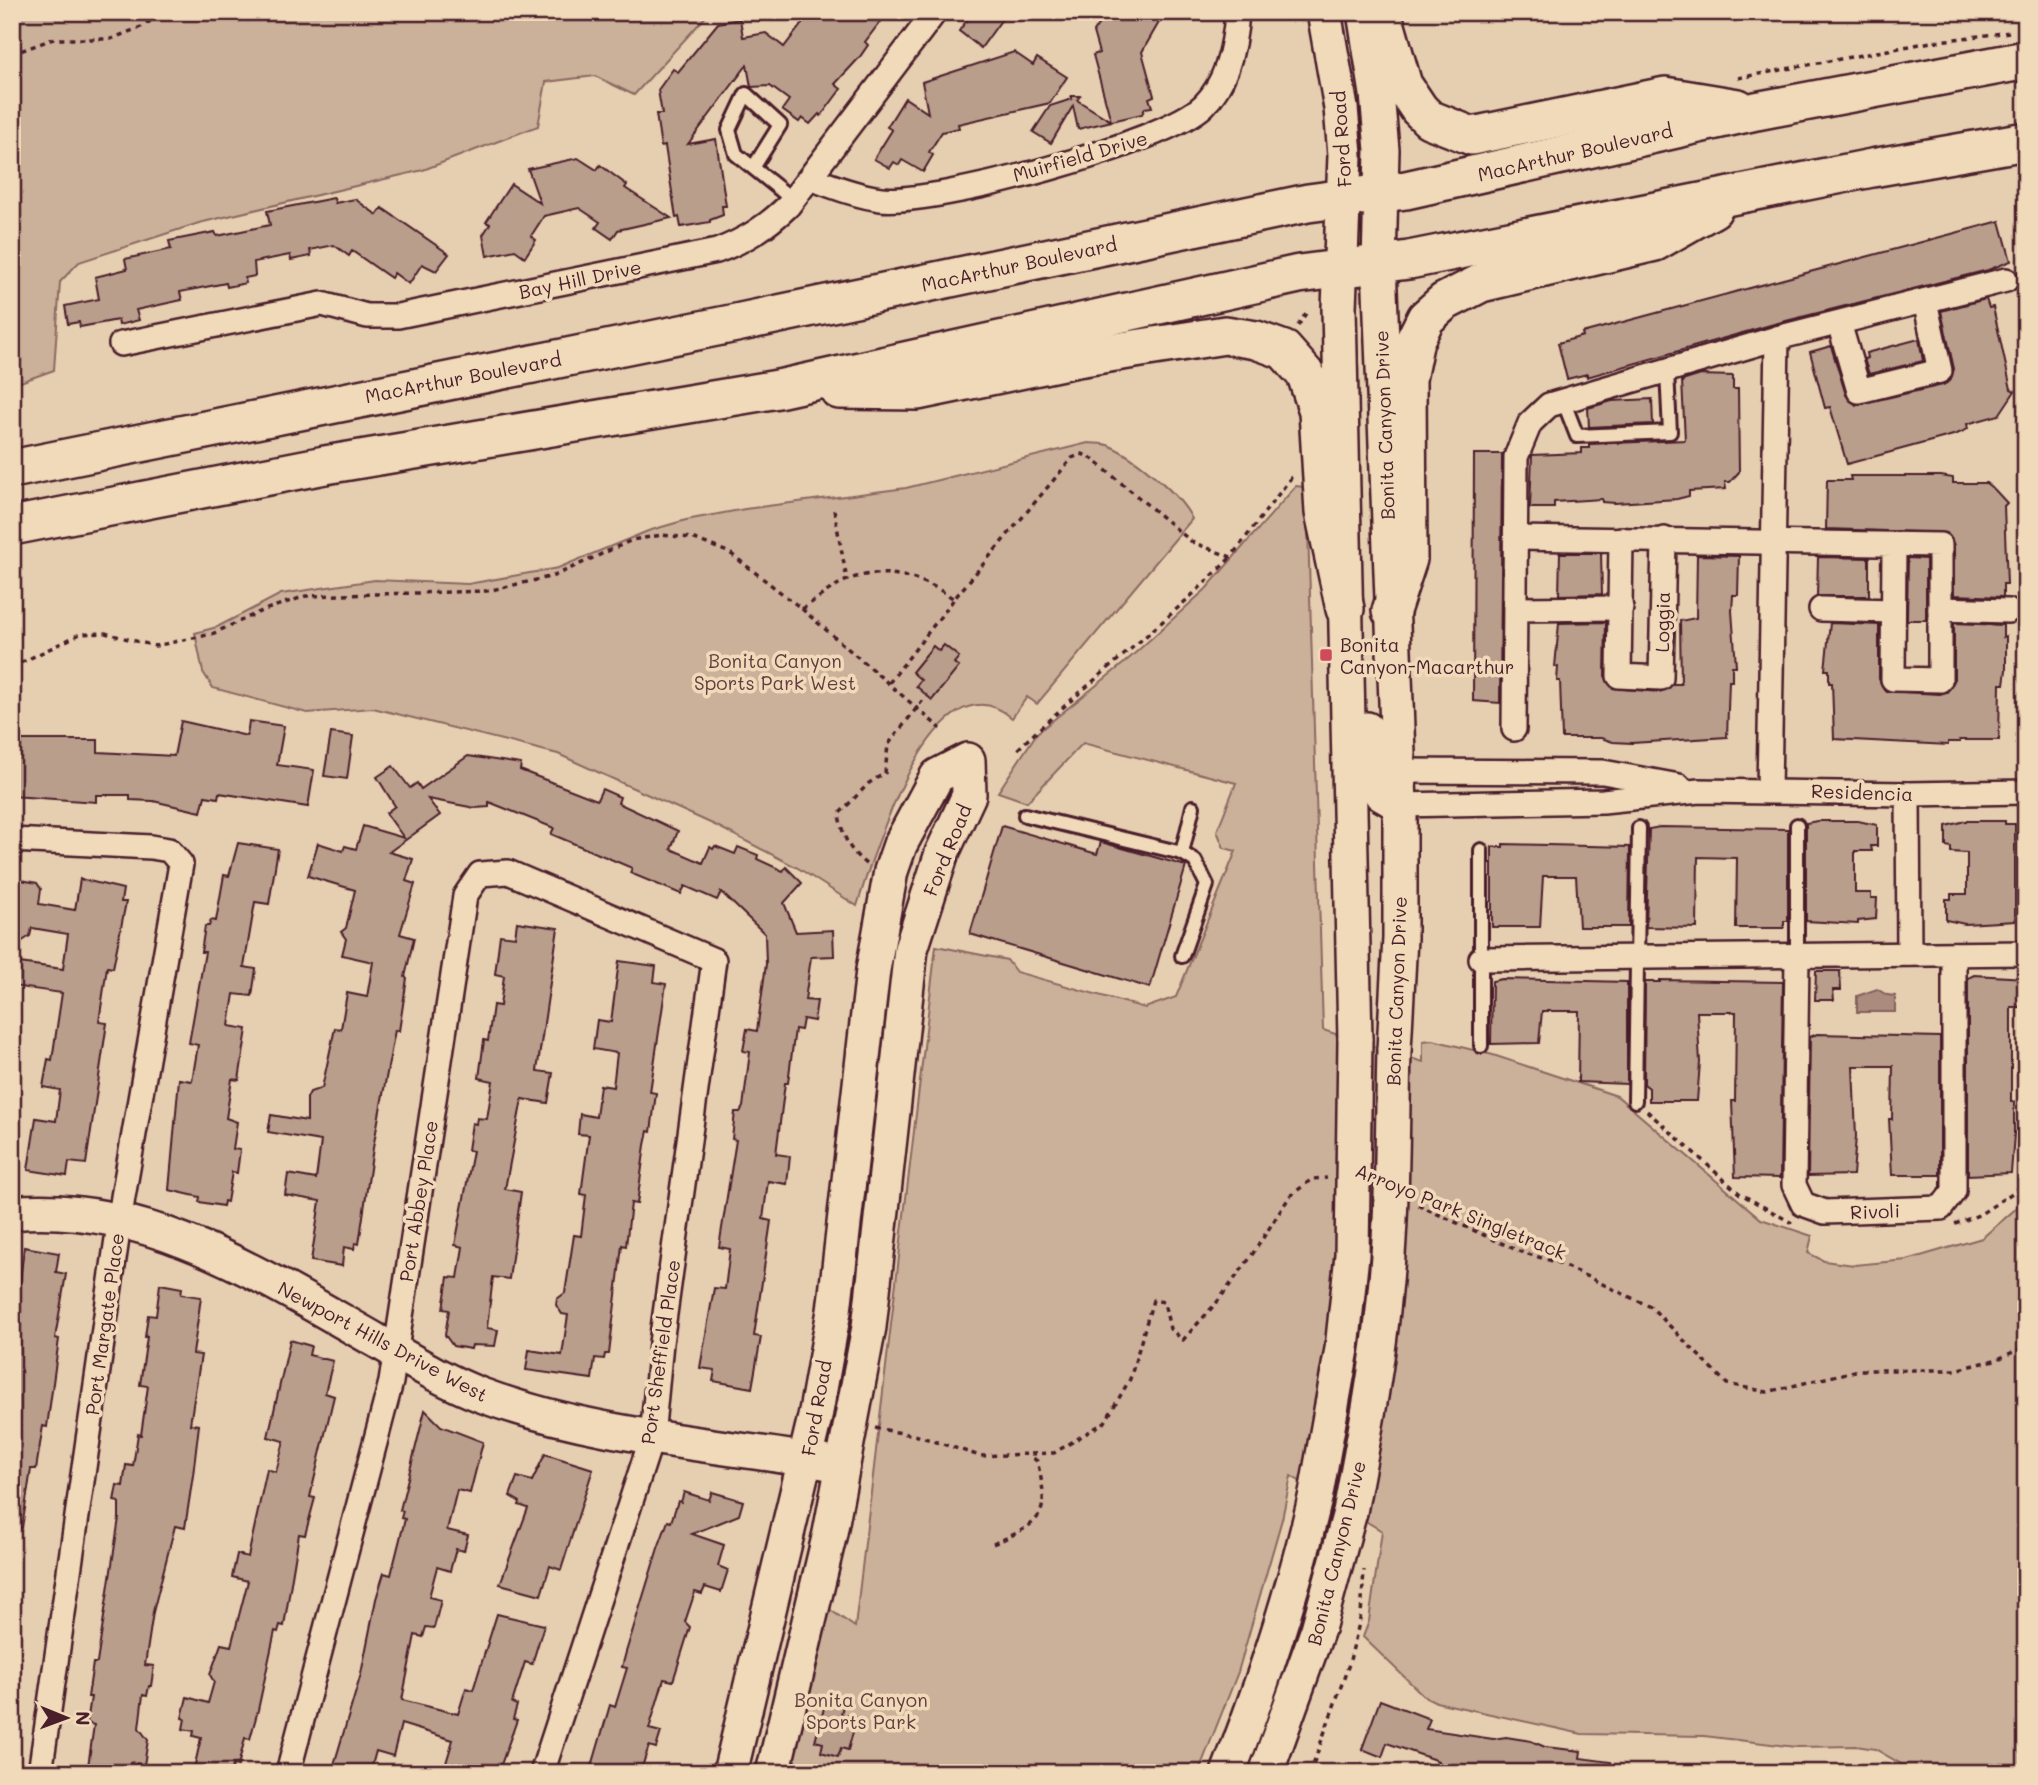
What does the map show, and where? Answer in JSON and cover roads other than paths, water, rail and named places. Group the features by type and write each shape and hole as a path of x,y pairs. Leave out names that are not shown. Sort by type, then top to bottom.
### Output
{"main road":[{"name":"Ford Road","path":"1324,12 1341,108 1345,198 1341,268"},
{"name":"Ford Road","path":"1364,12 1377,94 1382,150 1380,194"},
{"path":"1382,12 1402,85 1419,109 1429,119 1472,136 1665,96 1756,111"},
{"name":"MacArthur Boulevard","path":"12,468 1345,198 1380,194 1756,111 2026,61"},
{"path":"12,526 326,465 778,388 1109,314 1341,268 1378,264 2026,141"},
{"path":"1391,611 1408,559 1408,379 1415,340 1426,318 1444,302 1482,283 1656,242 1741,193"},
{"name":"Bonita Canyon Drive","path":"1266,1773 1318,1629 1350,1512 1371,1400 1384,1300 1400,938 1400,805 1378,264 1380,194"},
{"name":"Bonita Canyon Drive","path":"1228,1773 1270,1666 1300,1565 1316,1494 1342,1349 1352,1255 1355,1040 1339,308 1341,268"},
{"path":"778,388 918,391 1077,358 1225,335 1256,340 1283,350 1306,375 1318,411 1324,512 1345,619 1364,655 1368,764 1381,794 1400,805"},
{"name":"Ford Road","path":"730,1773 807,1459 834,1311 873,970 891,871 900,845 937,776 968,761 969,794 942,853 911,949 869,1328 845,1465 773,1773"},
{"name":"Newport Hills Drive West","path":"12,1213 69,1214 119,1222 174,1237 210,1251 462,1387 545,1416 652,1437 845,1465"}],"street":[{"name":"Bay Hill Drive","path":"121,344 322,304 367,316 398,316 717,251 744,241 768,226 793,200 935,12"},
{"name":"Muirfield Drive","path":"810,178 880,199 915,198 1060,166 1163,131 1205,105 1221,81 1234,43 1237,12"},
{"path":"1514,729 1516,457 1530,423 1549,405 1777,338 2006,280"},
{"path":"1839,323 1859,391 1940,371 1924,301"},
{"path":"1769,790 1777,338"},
{"path":"1516,538 1940,545 1940,680 1893,679 1894,545"},
{"name":"Loggia","path":"1621,539 1619,676 1661,678 1664,539"},
{"path":"1516,608 1621,608"},
{"path":"1821,609 1893,611"},
{"path":"1940,609 2008,611"},
{"name":"Residencia","path":"1399,771 1569,787 1603,801 1699,791 1908,794 2026,792"},
{"name":"Residencia","path":"1400,805 1569,787"},
{"path":"1908,794 1909,954"},
{"name":"Port Margate Place","path":"12,840 169,850 181,864 119,1222 40,1773"},
{"name":"Port Abbey Place","path":"288,1773 391,1382 465,896 480,874 508,872 714,960"},
{"path":"1482,959 2026,953"},
{"name":"Rivoli","path":"1797,955 1794,1185 1803,1205 1825,1212 1941,1208 1954,1191 1954,954"},
{"name":"Port Sheffield Place","path":"542,1773 652,1437 661,1343 714,960"}],"lane":[{"path":"754,168 780,125 746,94 729,130 736,154 793,200"},
{"path":"1563,400 1577,436 1670,432 1667,371"},
{"path":"1182,853 1194,807"},
{"path":"1025,815 1182,853 1195,861 1207,884 1182,956"},
{"path":"1797,825 1797,955"},
{"path":"1635,1101 1639,828"},
{"path":"1481,850 1481,1046"}],"place":[{"name":"Bonita Canyon-Macarthur","path":"1326,655"}],"park label":[{"name":"Bonita Canyon Sports Park West","path":"775,671"},
{"name":"Bonita Canyon Sports Park","path":"861,1710"}]}
